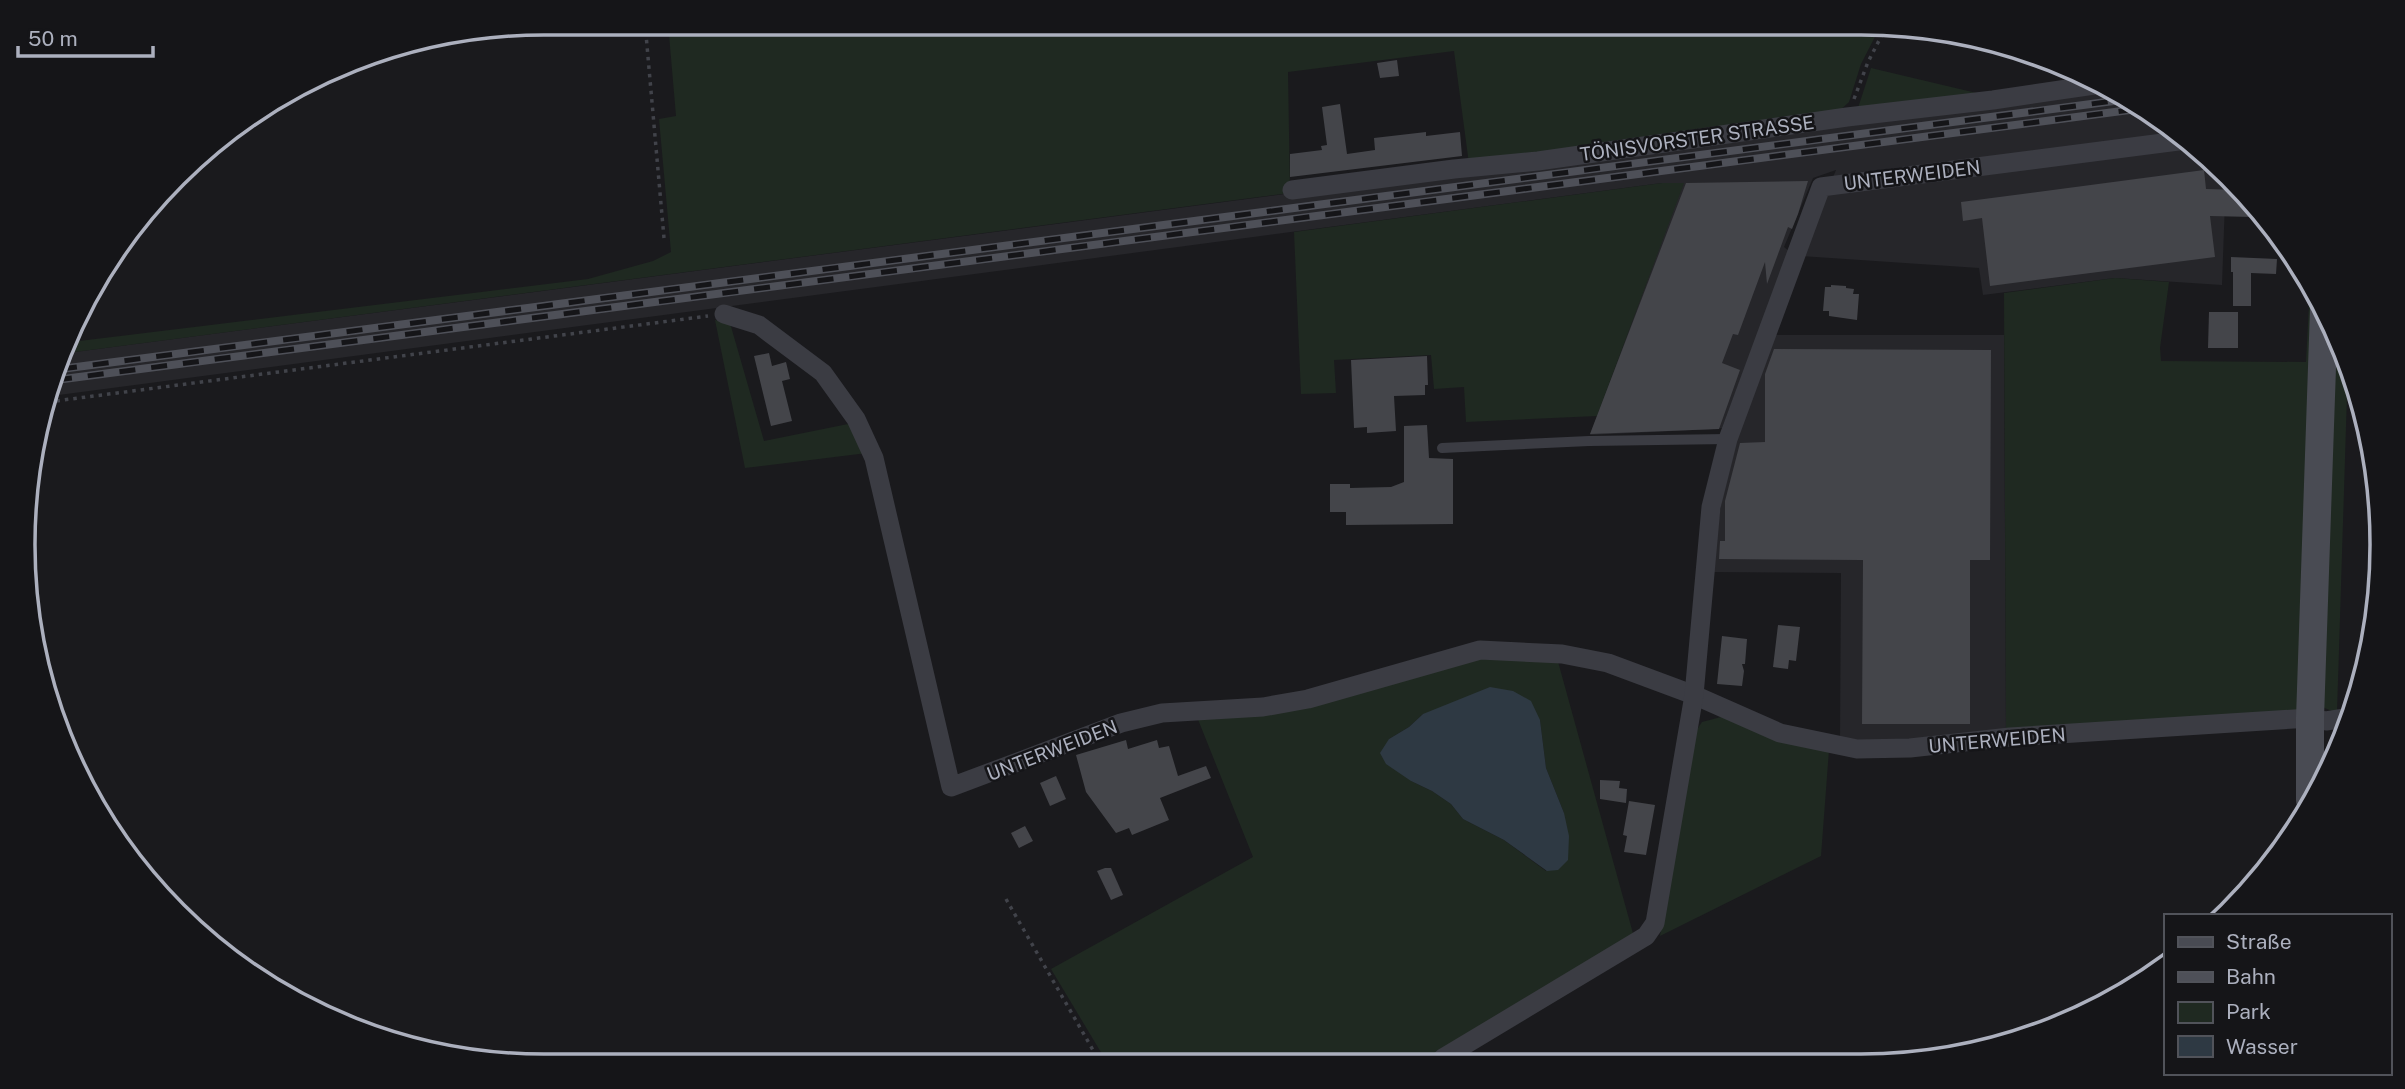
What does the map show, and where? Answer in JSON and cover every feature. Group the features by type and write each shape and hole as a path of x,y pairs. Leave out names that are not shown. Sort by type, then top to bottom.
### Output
{"main road":[{"path":"2310,784 2323,333"}],"street":[{"name":"TÖNISVORSTER STRASSE","path":"1292,190 1538,161 2083,87"},
{"name":"UNTERWEIDEN","path":"1450,1054 1646,936 1655,923 1693,695 1712,507 1728,439 1821,187 2173,142"},
{"name":"UNTERWEIDEN","path":"724,314 759,325 823,373 856,419 874,458 951,788 1121,723 1162,713 1263,707 1308,699 1480,650 1562,654 1608,663 1693,695 1780,733 1857,749 1910,748 2010,737 2339,719"}],"lane":[{"path":"1442,448 1589,441 1728,439"}],"path":[{"path":"646,35 664,238"},
{"path":"1847,117 1868,62 1882,36"},
{"path":"56,401 724,314"},
{"path":"1006,899 1095,1054"}],"shaded area":[{"path":"2088,89 2115,103 2171,140 2225,189 2222,285 2115,278 1983,295 1979,268 1801,256 1836,170 1813,178 1784,247 1789,251 1722,428 1714,429 1590,435 1683,183 1662,183 58,395 73,352"},
{"path":"1770,335 2004,335 2006,732 1902,743 1840,742 1841,573 1711,572 1730,444"}],"green space":[{"path":"669,35 1876,35 1861,64 1849,102 1835,115 1469,164 1454,51 1288,72 1290,193 73,352 78,341 588,279 653,261 671,252 659,119 676,116"},
{"path":"1871,68 1985,95 1857,111"},
{"path":"1662,183 1684,183 1597,416 1466,422 1464,387 1434,389 1431,355 1334,360 1336,393 1301,394 1294,232"},
{"path":"2115,278 2169,282 2160,348 2161,361 2306,362 2309,304 2318,322 2306,705 2294,714 2006,732 2004,293"},
{"path":"715,320 730,323 764,441 853,423 867,453 745,468"},
{"path":"2335,360 2347,394 2337,713 2322,707"},
{"path":"1474,654 1557,658 1634,937 1440,1054 1102,1054 1051,969 1253,857 1197,717","holes":["1423,714 1540,720 1546,768 1564,813 1546,871 1504,840 1463,819 1451,804 1432,791 1411,781 1389,739 1409,727"]},
{"path":"1721,717 1829,750 1821,856 1660,936 1696,731 1702,722"}],"water":[{"path":"1490,687 1513,691 1531,701 1540,720 1546,768 1564,813 1569,836 1568,860 1558,870 1547,871 1504,840 1463,819 1451,804 1386,764 1380,753 1389,739 1409,727 1423,714"}],"building":[{"path":"1397,60 1399,76 1380,78 1377,63"},
{"path":"1340,104 1347,154 1375,150 1374,138 1426,132 1426,136 1460,132 1462,156 1290,177 1290,154 1322,150 1321,146 1327,145 1322,107"},
{"path":"2204,170 2206,189 2226,190 2251,217 2210,216 2215,257 1990,286 1982,218 1963,221 1961,202"},
{"path":"1808,181 1798,214 1792,229 1788,227 1767,284 1765,262 1738,335 1733,334 1722,363 1740,370 1719,429 1590,434 1686,183"},
{"path":"2231,257 2277,259 2276,274 2251,273 2251,306 2233,306"},
{"path":"1846,286 1854,289 1853,294 1859,294 1857,320 1829,316 1829,311 1823,311 1825,287"},
{"path":"2209,312 2238,312 2238,348 2208,348"},
{"path":"1774,349 1991,350 1990,560 1970,560 1970,724 1862,724 1863,560 1719,559 1720,541 1725,541 1725,501 1740,443 1765,442 1765,374"},
{"path":"769,353 772,366 786,362 790,379 782,381 792,421 771,426 754,356"},
{"path":"1427,356 1428,385 1425,385 1425,395 1394,396 1396,431 1367,433 1367,427 1354,428 1351,360"},
{"path":"1427,425 1429,458 1453,459 1453,524 1346,525 1346,512 1330,512 1330,484 1350,484 1350,488 1391,487 1404,482 1404,426"},
{"path":"1778,625 1800,627 1796,661 1789,660 1788,669 1773,667"},
{"path":"1722,636 1747,639 1745,664 1742,664 1742,686 1717,684"},
{"path":"1126,740 1128,749 1157,740 1159,748 1169,746 1178,776 1206,766 1211,778 1160,798 1169,820 1132,835 1129,828 1116,833 1086,792 1076,755"},
{"path":"1056,776 1066,799 1050,806 1040,783"},
{"path":"1600,780 1620,781 1619,788 1627,789 1626,803 1600,799"},
{"path":"1629,801 1655,805 1646,855 1624,852 1627,836 1623,835"},
{"path":"1025,826 1033,841 1019,848 1011,833"},
{"path":"1111,868 1123,895 1111,900 1097,871"}],"railway":[{"path":"67,368 2112,101"},
{"path":"63,379 2127,110"}]}
